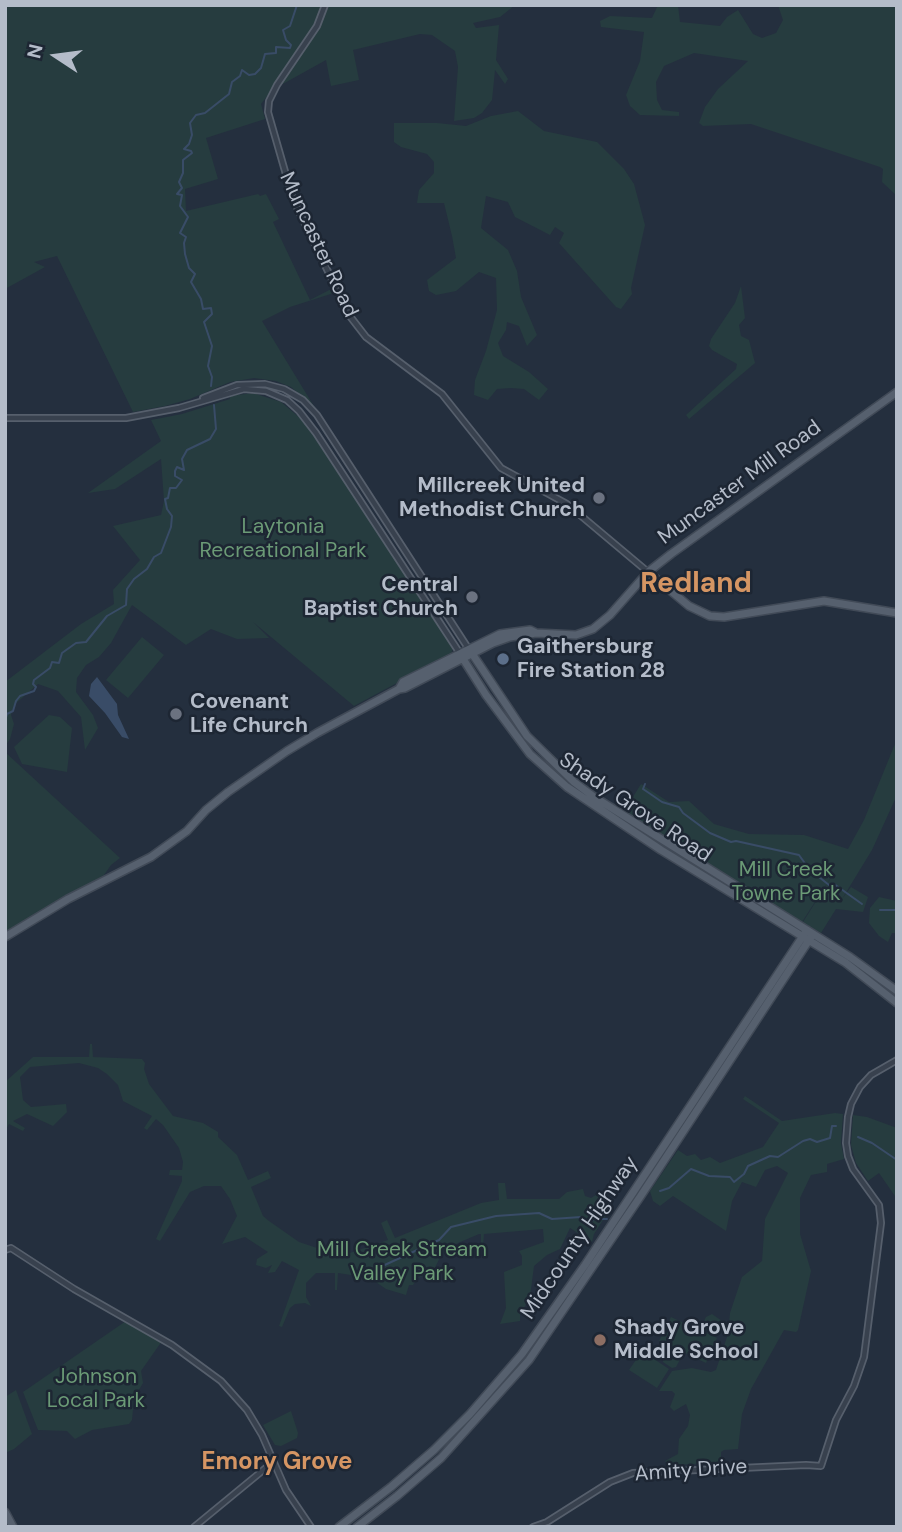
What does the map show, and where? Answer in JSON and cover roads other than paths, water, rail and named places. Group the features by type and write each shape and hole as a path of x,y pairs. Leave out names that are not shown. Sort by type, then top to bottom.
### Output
{"main road":[{"name":"Muncaster Mill Road","path":"5,937 68,899 151,857 187,831 222,797 287,751 461,655 503,639 536,633 576,635 593,629 610,615 648,572 897,393"},
{"path":"648,572 685,603 710,616 724,617 824,601 897,613"},
{"name":"Shady Grove Road","path":"470,651 527,736 574,782 808,936 897,991"},
{"name":"Shady Grove Road","path":"461,655 499,715 530,754 567,787 786,928 808,936 821,949 869,980 897,1003"},
{"path":"786,928 792,939 795,955 806,950 821,949"},
{"name":"Midcounty Highway","path":"339,1527 414,1468 470,1414 522,1354 808,936"},
{"name":"Midcounty Highway","path":"357,1527 441,1458 509,1384 540,1345 795,955"},
{"path":"540,1345 539,1338 570,1293 585,1265"},
{"path":"5,1512 13,1527"},
{"path":"5,1521 8,1527"}],"street":[{"name":"Muncaster Road","path":"325,5 317,26 277,85 269,101 268,112 293,199 349,315 366,337 442,394 501,468 567,504 648,572"},
{"path":"199,402 229,386 243,384 275,386 303,400 317,415 470,651"},
{"path":"5,418 126,418 158,413 235,390 251,389 276,395 294,406 316,433 461,655"},
{"name":"Amity Drive","path":"533,1527 547,1522 610,1482 633,1473 821,1466 836,1419 855,1386 864,1357 881,1223 879,1205 853,1169 848,1156 848,1117 860,1087 871,1075 897,1059"},
{"path":"8,1249 172,1345 220,1381 247,1410 290,1497 311,1527"},
{"path":"194,1527 273,1462"}],"water":[{"path":"97,677 117,704 118,715 129,739 122,737 89,696 91,684"}],"waterway":[{"path":"211,386 212,377 208,366 212,346 204,322 212,314 211,308 203,309 201,299 191,282 195,274 189,268 185,254 186,237 180,233 188,217 180,206 182,195 177,194 182,188 179,182 183,173 183,160 192,153 184,149 192,135 190,123 196,115 205,113 229,94 232,82 240,76 242,70 249,75 255,74 261,68 265,54 276,53 276,47 290,48 283,30 290,26 297,5"},
{"path":"5,721 20,696 34,691 34,680 50,668 52,662 59,663 62,653 76,643 86,642 107,616 126,605 127,589 134,579 147,569 154,557 161,553 171,527 172,516 165,499 168,498 170,488 176,488 182,480 175,476 175,471 177,467 184,470 182,459 187,450 210,439 216,429 214,405"},
{"path":"645,784 643,789 662,802 679,807 710,833 731,842 799,855 809,869 829,885 834,884 862,904"},
{"path":"880,910 897,910"},
{"path":"660,1191 669,1188 691,1169 709,1176 730,1177 734,1182 744,1174 748,1166 770,1156 778,1157 803,1141 810,1139 817,1142 830,1138 832,1126 836,1126"},
{"path":"858,1137 897,1160"},
{"path":"376,1269 439,1240 451,1227 496,1216 539,1213 552,1219 581,1217 589,1223 594,1219 607,1219"}],"place":[{"name":"Millcreek United Methodist Church","path":"599,498"},
{"name":"Central Baptist Church","path":"472,597"},
{"name":"Gaithersburg Fire Station 28","path":"503,659"},
{"name":"Covenant Life Church","path":"176,714"},
{"name":"Shady Grove Middle School","path":"600,1340"}],"district":[{"name":"Redland","path":"696,585"},
{"name":"Emory Grove","path":"277,1463"}],"park label":[{"name":"Laytonia Recreational Park","path":"283,539"},
{"name":"Mill Creek Towne Park","path":"786,882"},
{"name":"Mill Creek Stream Valley Park","path":"402,1262"},
{"name":"Johnson Local Park","path":"96,1389"}]}
